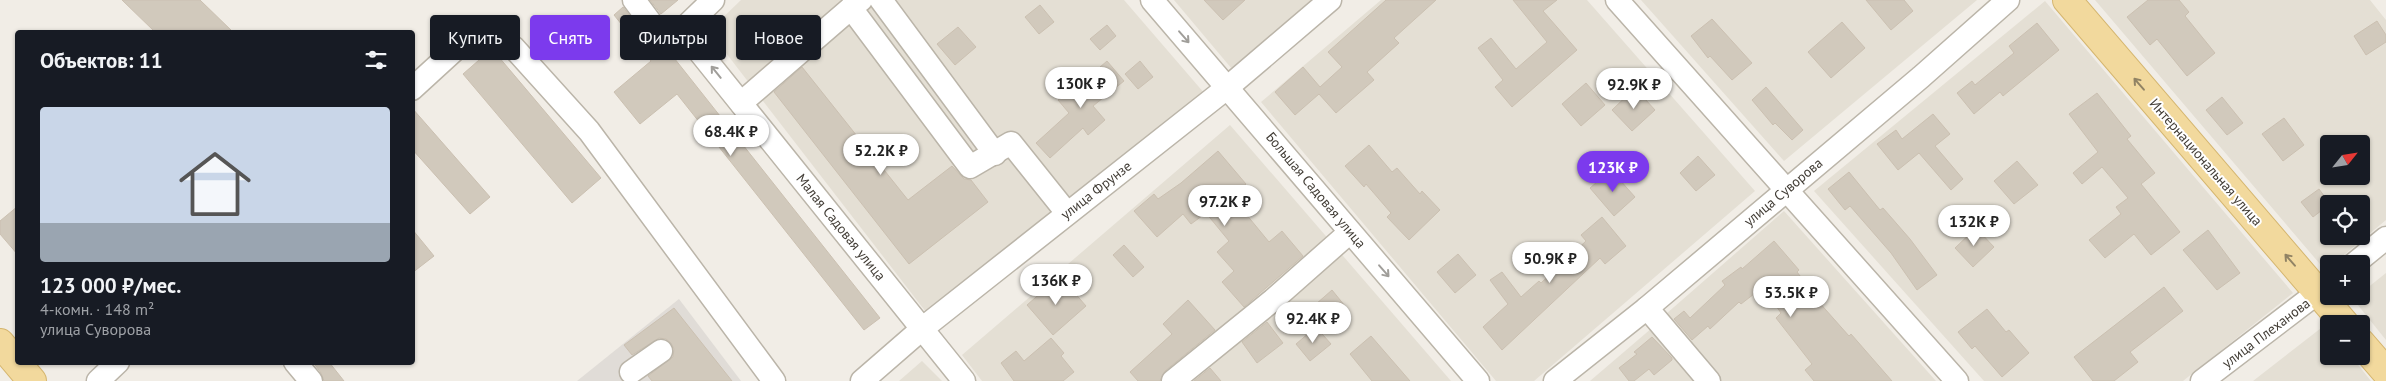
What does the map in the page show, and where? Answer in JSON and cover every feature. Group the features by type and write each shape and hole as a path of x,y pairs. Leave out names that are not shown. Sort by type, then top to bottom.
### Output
{"main road":[{"name":"Интернациональная улица","path":"2067,0 2320,285"},
{"path":"0,343 15,361"},
{"path":"2370,353 2386,372"},
{"path":"19,365 32,381"}],"street":[{"path":"634,0 645,15"},
{"path":"698,15 713,0"},
{"path":"880,0 995,154"},
{"name":"Большая Садовая улица","path":"1152,0 1478,381"},
{"name":"улица Фрунзе","path":"875,377 923,328 1228,87 1330,0"},
{"path":"1616,0 1957,381"},
{"name":"улица Суворова","path":"1555,381 1647,308 2008,0"},
{"path":"741,103 856,4 970,167 995,154 1010,143 1067,213"},
{"path":"415,86 471,35 513,47 589,131 774,381"},
{"name":"Малая Садовая улица","path":"706,60 964,381"},
{"path":"1173,381 1273,300 1350,232"},
{"path":"2365,255 2386,238"},
{"name":"улица Плеханова","path":"2202,381 2320,290"},
{"path":"1647,308 1709,381"},
{"path":"630,378 661,351"},
{"path":"98,381 115,365"},
{"path":"297,365 310,381"}],"shaded area":[{"path":"741,0 1124,0 1205,94 936,325 726,53 726,15"},
{"path":"1174,0 1314,0 1232,69"},
{"path":"1381,0 1587,0 1755,191 1534,381 1496,381 1261,102"},
{"path":"1641,0 1977,0 1784,161"},
{"path":"2095,0 2370,0 2386,20 2386,220 2370,233 2370,195 2320,195 2320,245 2356,245 2344,255 2320,255 2320,264"},
{"path":"2045,1 2293,293 2183,381 1984,381 1814,191"},
{"path":"1230,125 1451,381 982,381 962,355"},
{"path":"1784,211 1936,381 1721,381 1666,314"},
{"path":"2386,273 2386,340 2370,320 2370,315 2366,315 2358,305 2370,305 2370,286"},
{"path":"679,299 741,381 577,381"},
{"path":"1652,328 1700,381 1590,381"},
{"path":"2320,329 2320,365 2358,365 2371,381 2253,381"},
{"path":"922,361 942,381 899,381"}],"building":[{"path":"122,0 200,0 231,30 153,30"},
{"path":"650,0 678,0 661,14"},
{"path":"1204,0 1245,0 1223,20"},
{"path":"1386,0 1436,0 1394,38 1399,43 1367,72 1374,80 1336,113 1319,94 1295,115 1275,92 1303,67 1320,87 1342,67 1328,52"},
{"path":"1513,0 1557,0 1543,11 1577,50 1512,107 1495,87 1503,80 1478,48 1491,38 1516,69 1547,42"},
{"path":"1866,0 1904,0 1913,11 1891,30"},
{"path":"2148,0 2179,0 2189,12 2185,16 2215,53 2187,76 2157,39 2150,45 2127,17"},
{"path":"1040,5 1054,22 1039,34 1025,17"},
{"path":"623,7 629,15 620,15 620,22 614,15"},
{"path":"1712,19 1752,63 1732,80 1710,56 1708,58 1691,36"},
{"path":"2377,21 2386,35 2386,42 2366,55 2354,36"},
{"path":"1842,22 1865,48 1831,78 1808,52"},
{"path":"2037,23 2059,50 2003,96 2000,92 1974,114 1957,93 1972,81 1975,85 2014,53 2009,46"},
{"path":"1107,25 1116,36 1100,50 1090,39"},
{"path":"958,27 976,47 955,65 937,44"},
{"path":"479,60 501,60 601,178 572,203 463,74"},
{"path":"676,60 880,318 864,330 677,94 640,124 614,92 651,61"},
{"path":"1107,61 1124,81 1093,106 1105,120 1088,135 1083,128 1050,158 1036,143 1069,113 1058,100 1075,85 1077,87"},
{"path":"1140,61 1153,77 1138,89 1125,74"},
{"path":"802,67 908,200 952,166 964,179 971,180 988,202 909,264 774,92"},
{"path":"1586,83 1605,105 1581,126 1562,104"},
{"path":"1766,87 1803,130 1792,140 1775,123 1773,125 1752,100"},
{"path":"1635,88 1655,110 1632,131 1612,110"},
{"path":"2097,93 2131,136 2127,139 2155,173 2141,184 2180,232 2151,255 2134,234 2105,258 2089,240 2121,214 2116,207 2128,198 2102,167 2082,184 2073,173 2098,152 2069,114"},
{"path":"2222,97 2243,123 2227,135 2206,110"},
{"path":"415,111 490,197 470,214 415,152"},
{"path":"1933,114 1950,134 1935,146 1963,179 1951,190 1919,153 1898,170 1877,144 1896,130 1902,139"},
{"path":"2284,118 2304,145 2283,161 2262,134"},
{"path":"1369,145 1392,172 1397,168 1420,194 1422,191 1440,210 1409,240 1387,217 1391,213 1366,184 1364,187 1345,166"},
{"path":"1218,151 1246,184 1232,197 1269,242 1282,231 1303,256 1244,307 1222,282 1234,271 1217,252 1229,241 1206,213 1191,224 1183,214 1157,237 1134,211 1154,194 1158,199 1181,183"},
{"path":"1698,156 1715,175 1696,191 1680,173"},
{"path":"2017,161 2038,185 2014,204 1994,181"},
{"path":"1611,170 1635,197 1614,216 1590,188"},
{"path":"1849,172 1880,210 1883,208 1910,239 1937,275 1917,290 1891,253 1850,206 1845,210 1828,189"},
{"path":"2319,189 2323,195 2320,195 2320,212 2313,217 2301,202"},
{"path":"15,208 15,252 0,234 0,221"},
{"path":"1602,217 1626,246 1605,264 1600,258 1502,350 1483,327 1508,304 1490,280 1502,272 1521,297 1539,281 1541,283 1586,241 1581,235"},
{"path":"1976,228 1994,247 1973,267 1955,248"},
{"path":"2208,230 2240,273 2217,290 2183,250"},
{"path":"415,233 434,256 415,271"},
{"path":"1774,241 1799,270 1797,272 1804,281 1802,283 1849,336 1851,334 1892,381 1814,381 1805,370 1812,364 1776,318 1781,313 1763,287 1741,304 1739,302 1710,329 1708,326 1692,340 1674,319 1684,311 1690,318 1725,285 1722,281 1741,267 1742,269"},
{"path":"1124,245 1144,267 1133,277 1113,255"},
{"path":"1458,254 1476,275 1455,293 1437,272"},
{"path":"1060,276 1086,306 1053,335 1027,305"},
{"path":"2164,287 2183,311 2130,352 2138,362 2114,381 2093,381 2074,357"},
{"path":"1332,290 1349,311 1334,324 1316,304"},
{"path":"1188,300 1215,330 1165,371 1160,381 1138,381 1130,372 1172,334 1163,324"},
{"path":"674,308 732,381 652,381 648,376 673,357 674,349 671,343 666,339 659,338 632,355 624,345"},
{"path":"1987,309 2006,332 2009,330 2029,353 2002,377 1975,346 1972,349 1958,332"},
{"path":"1267,322 1283,343 1257,363 1242,342"},
{"path":"1316,327 1331,344 1310,361 1296,344"},
{"path":"1371,336 1410,381 1372,381 1350,354"},
{"path":"1652,337 1672,360 1654,375 1649,369 1634,381 1629,381 1619,368 1637,354 1634,352"},
{"path":"1051,338 1064,353 1061,356 1074,372 1063,381 1014,381 1001,363 1016,351 1024,361"},
{"path":"315,365 331,365 344,381 324,381"},
{"path":"1210,368 1221,381 1194,381"}]}
